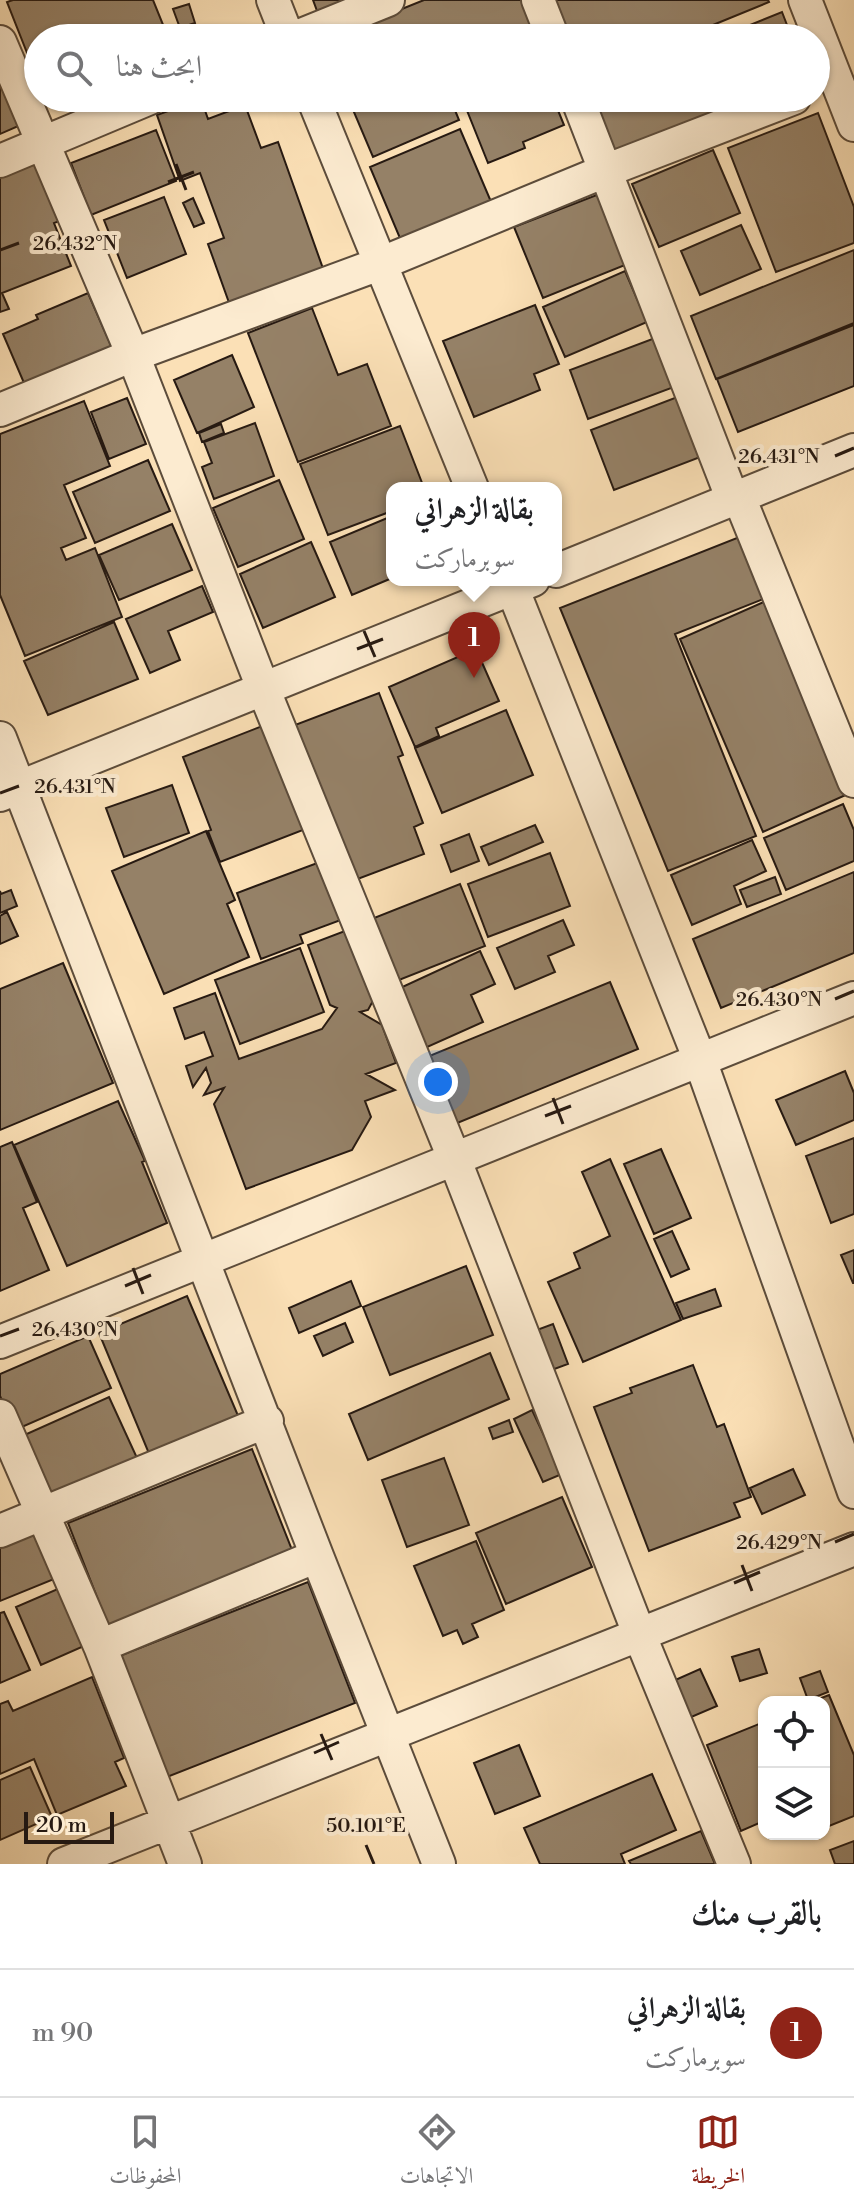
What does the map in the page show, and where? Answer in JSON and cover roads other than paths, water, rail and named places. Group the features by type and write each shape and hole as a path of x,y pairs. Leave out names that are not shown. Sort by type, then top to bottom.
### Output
{"street":[{"path":"273,0 284,24"},
{"path":"327,24 388,0"},
{"path":"538,0 547,24"},
{"path":"805,0 811,24"},
{"path":"0,42 24,100"},
{"path":"830,92 854,125"},
{"path":"29,112 133,355 263,688 454,1158 640,1636 734,1864"},
{"path":"0,161 116,112"},
{"path":"319,112 470,482"},
{"path":"582,112 736,498 854,781"},
{"path":"0,410 133,355 382,263 758,112"},
{"path":"562,569 854,450"},
{"path":"10,791 511,586"},
{"path":"519,586 700,1060 854,1492"},
{"path":"0,738 10,791 204,1260 387,1737 439,1864"},
{"path":"0,1342 854,998"},
{"path":"0,1416 100,1646 185,1864"},
{"path":"0,1531 267,1421"},
{"path":"64,1864 854,1549"},
{"path":"100,1646 317,1556"}],"place":[{"name":"بقالة الزهراني","path":"474,678"}]}
